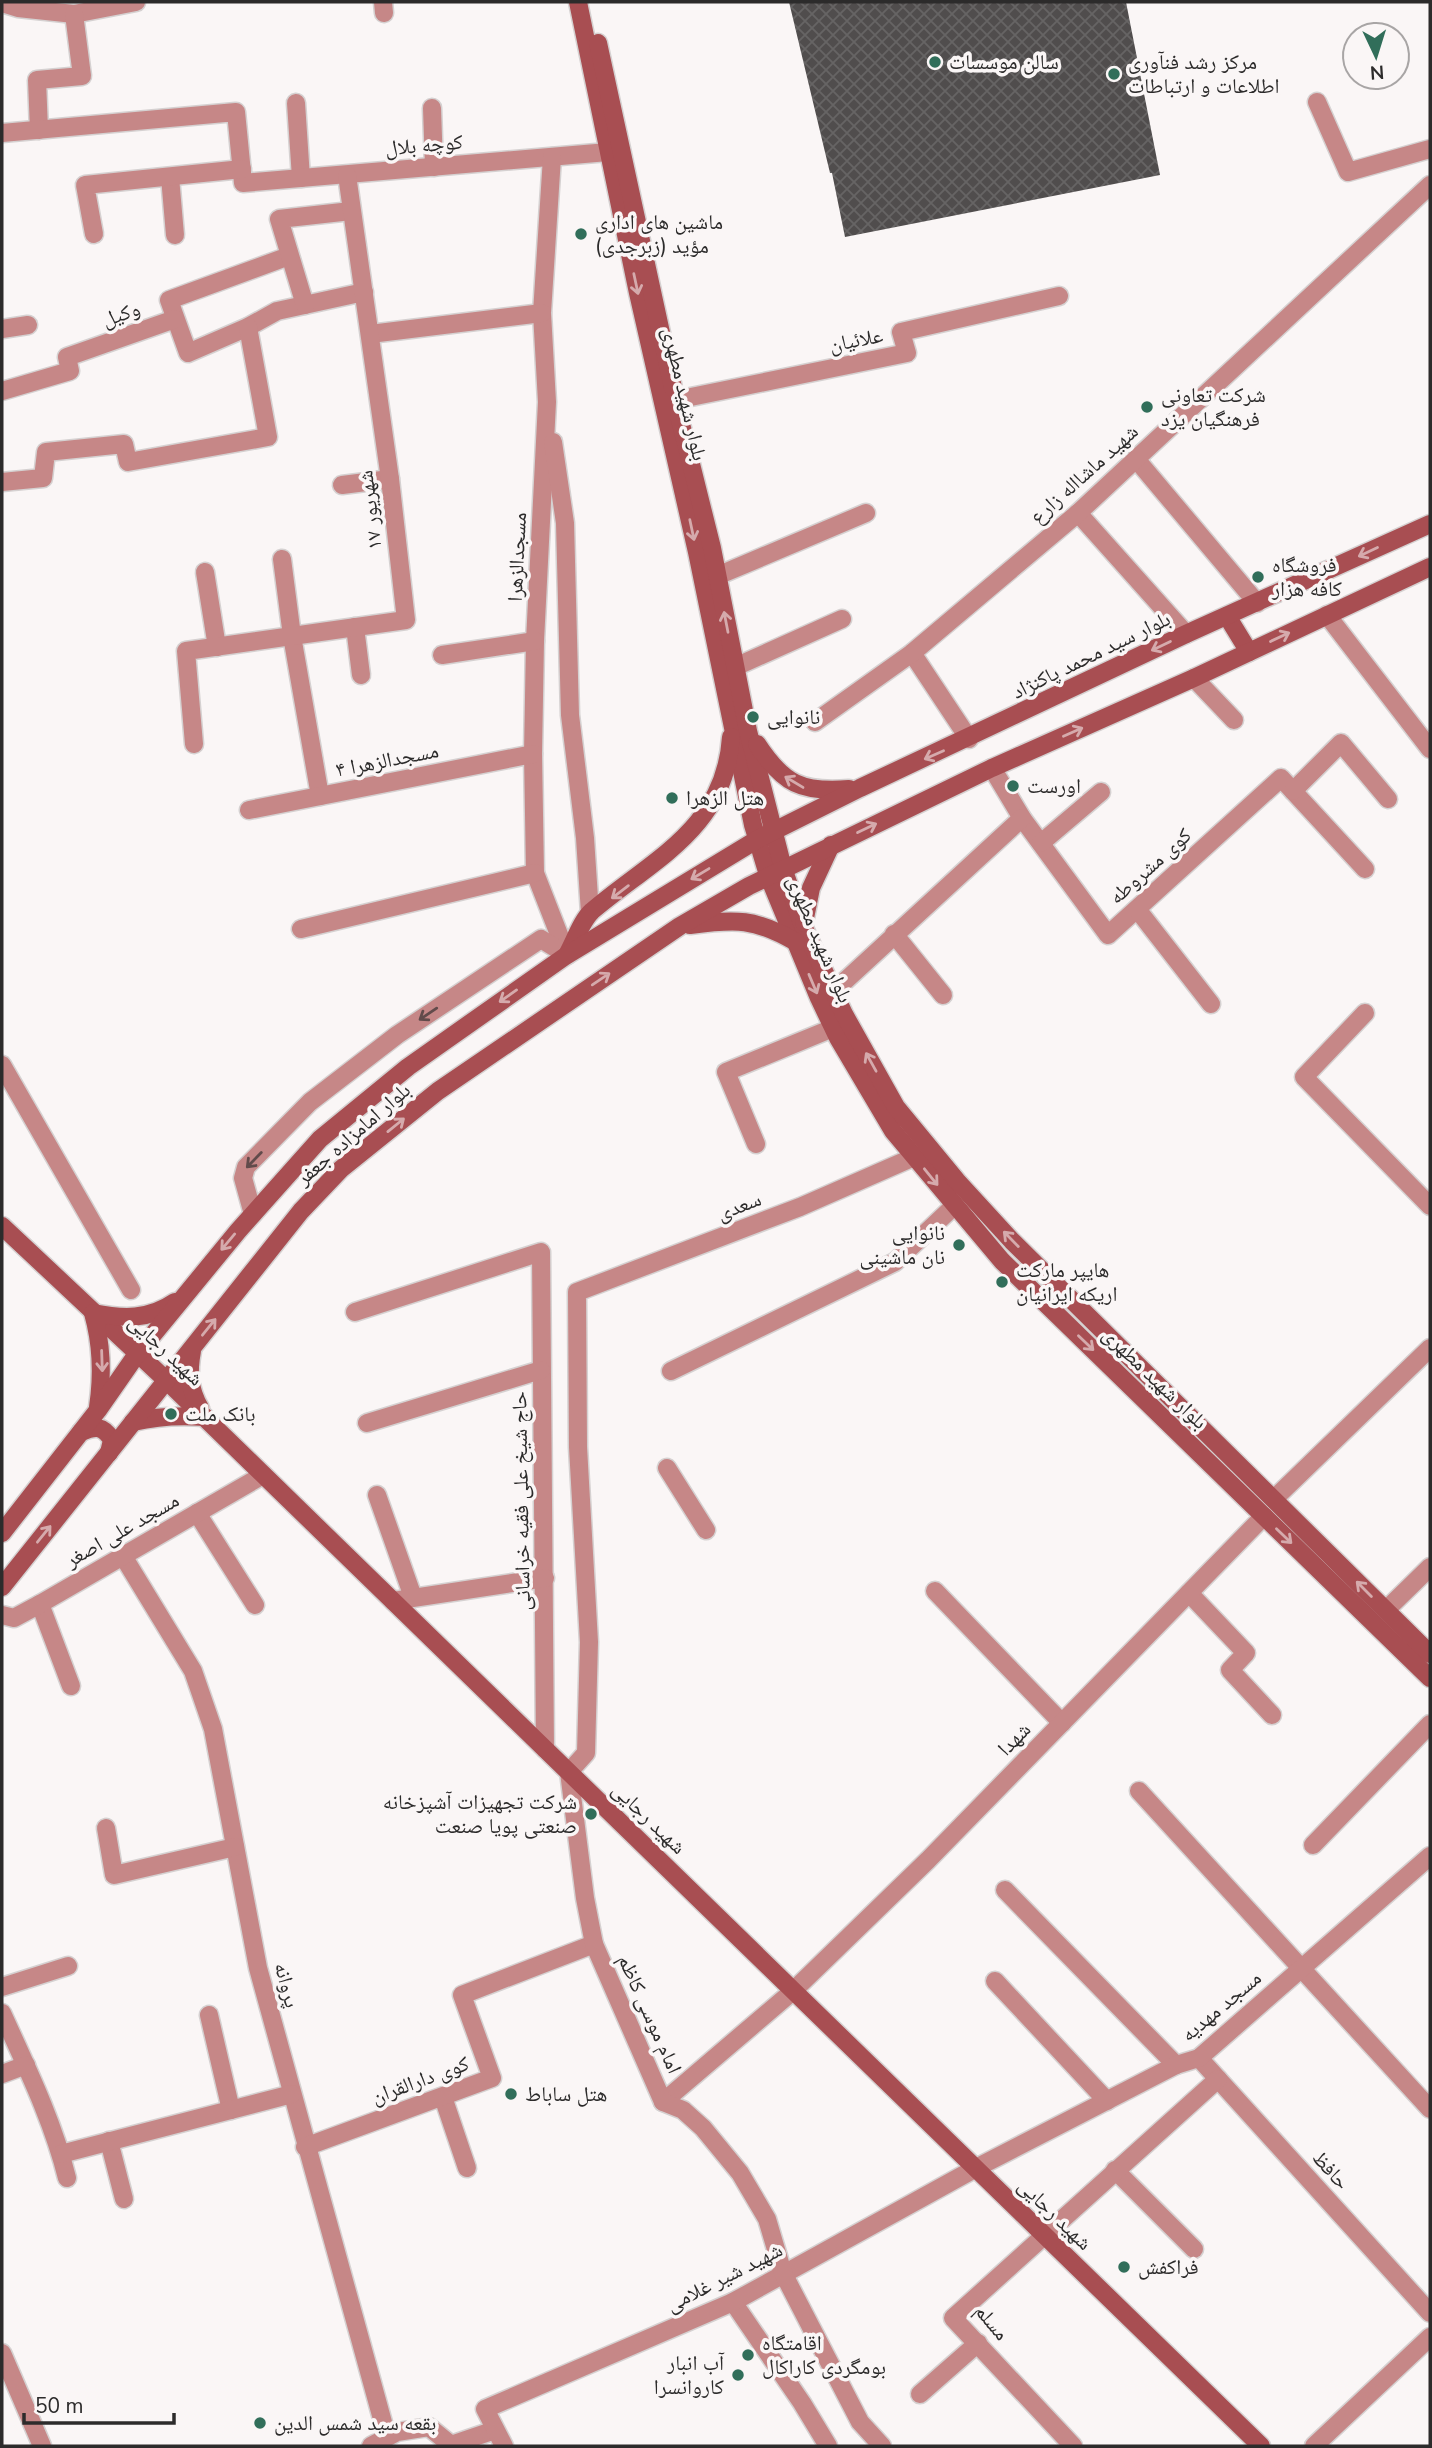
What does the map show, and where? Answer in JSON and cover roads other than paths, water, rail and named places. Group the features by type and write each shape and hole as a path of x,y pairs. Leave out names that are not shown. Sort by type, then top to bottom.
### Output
{"main road":[{"name":"بلوار شهید مطهری","path":"578,2 747,800 766,835"},
{"name":"بلوار شهید مطهری","path":"590,2 717,576 766,835 776,872 833,1028 893,1131 1002,1261 1430,1678"},
{"name":"بلوار سید محمد پاکنژاد","path":"766,835 1186,634 1430,524"},
{"path":"776,872 992,768 1194,678 1430,567"},
{"path":"1227,616 1248,652"},
{"path":"567,954 590,913 676,848 698,824 720,786 730,753 732,720"},
{"path":"748,730 769,763 793,784 825,791 860,788"},
{"name":"بلوار امامزاده جعفر","path":"2,1533 183,1297 320,1139 408,1067 567,954 766,835"},
{"path":"680,926 749,921 775,930 799,934 811,888 831,845"},
{"name":"بلوار امامزاده جعفر","path":"2,1587 301,1211 341,1169 438,1091 680,926 776,872"},
{"name":"بلوار شهید مطهری","path":"799,934 896,1107 957,1181 1012,1241 1430,1654"},
{"name":"شهید رجایی","path":"2,1226 205,1417 1261,2446"},
{"path":"93,1312 117,1318 140,1317 163,1310 183,1297"},
{"path":"93,1312 100,1336 102,1361 98,1410"},
{"path":"192,1348 188,1372 193,1396 205,1417"},
{"path":"133,1422 157,1416 205,1417"},
{"path":"81,1432 95,1426 103,1429 112,1440 109,1453"}],"street":[{"path":"2,4 74,14 136,2"},
{"path":"39,130 37,80 82,76 74,14"},
{"path":"1317,102 1348,172 1430,149"},
{"path":"296,103 301,178"},
{"path":"432,108 434,167"},
{"path":"2,133 236,112 242,176"},
{"name":"کوچه بلال","path":"94,234 85,186 170,177 301,178 608,152"},
{"name":"مسجدالزهرا","path":"552,156 542,313 547,402 533,754 536,873 567,954"},
{"name":"۱۷ شهریور","path":"194,744 186,651 406,620 390,479 347,174"},
{"path":"170,177 175,235"},
{"name":"شهید ماشااله زارع","path":"815,722 912,653 1077,513 1430,185"},
{"path":"305,305 279,219 351,211"},
{"path":"289,256 169,300 188,353 277,311 364,292"},
{"name":"علائیان","path":"676,400 907,353 901,332 1059,296"},
{"path":"370,334 542,313"},
{"name":"وکیل","path":"2,391 70,371 67,357 175,319"},
{"path":"2,329 28,325"},
{"path":"2,482 43,478 46,452 124,443 128,462 268,437 248,327"},
{"path":"547,402 565,523 570,715 585,838 590,913"},
{"path":"1136,459 1257,603"},
{"path":"342,485 390,479"},
{"path":"717,576 866,513"},
{"path":"1077,513 1186,634"},
{"path":"282,559 292,636 320,796"},
{"path":"205,572 216,647"},
{"path":"1327,615 1428,740"},
{"path":"735,667 842,619"},
{"path":"355,627 361,675"},
{"path":"442,655 536,641"},
{"path":"912,653 968,739"},
{"path":"1194,678 1234,720"},
{"name":"کوی مشروطه","path":"992,768 1022,818 1108,935 1287,784 1341,743 1388,799"},
{"name":"مسجدالزهرا ۴","path":"249,810 533,754"},
{"path":"1287,784 1365,869"},
{"path":"1041,843 1101,792"},
{"path":"833,992 1022,818"},
{"path":"302,929 536,873"},
{"path":"1137,909 1211,1004"},
{"path":"894,934 943,995"},
{"path":"253,1214 243,1178 246,1167 310,1102 397,1035 541,939 567,954"},
{"path":"1365,1013 1304,1077 1430,1206"},
{"path":"756,1144 726,1072 833,1028"},
{"path":"2,1065 131,1290"},
{"name":"سعدی","path":"569,1772 586,1753 589,1642 578,1447 577,1292 800,1207 914,1157"},
{"path":"671,1371 895,1262 954,1206"},
{"name":"حاج شیخ علی فقیه خراسانی","path":"355,1312 541,1252 545,1749"},
{"path":"1274,1499 1430,1348"},
{"path":"367,1423 541,1370"},
{"path":"667,1468 706,1530"},
{"name":"مسجد علی اصغر","path":"2,1615 14,1618 263,1475"},
{"path":"377,1495 413,1597"},
{"path":"197,1513 255,1605"},
{"name":"شهدا","path":"663,2102 793,1991 928,1860 1264,1516"},
{"name":"پروانه","path":"123,1556 193,1671 213,1729 258,1968 379,2442"},
{"path":"1386,1610 1430,1567"},
{"path":"393,1601 545,1578"},
{"path":"935,1591 1062,1723"},
{"path":"1189,1593 1246,1653 1230,1670 1272,1715"},
{"path":"40,1604 71,1686"},
{"path":"1313,1845 1430,1724"},
{"name":"امام موسی کاظم","path":"569,1772 585,1898 594,1944 663,2102 684,2110 703,2128 740,2173 768,2219 783,2273 860,2422 882,2446"},
{"path":"1139,1791 1430,2109"},
{"path":"106,1828 114,1875 235,1847"},
{"name":"مسجد مهدیه","path":"976,2168 1175,2065 1199,2058 1430,1856"},
{"path":"1005,1890 1175,2065"},
{"name":"کوی دارالقران","path":"305,2147 492,2078 461,1995 594,1944"},
{"path":"2,1987 68,1966"},
{"path":"995,1982 1107,2101"},
{"path":"2,2012 61,2154 67,2178"},
{"path":"209,2015 231,2110"},
{"name":"حافظ","path":"1199,2058 1430,2313"},
{"path":"2,2074 26,2065"},
{"path":"1044,2235 1218,2079"},
{"path":"61,2154 292,2094"},
{"path":"443,2097 467,2168"},
{"path":"109,2141 124,2199"},
{"name":"شهید شیر غلامی","path":"495,2430 485,2409 733,2302 976,2168"},
{"path":"1115,2171 1194,2249"},
{"name":"مسلم","path":"1044,2235 953,2318 1073,2446"},
{"path":"733,2302 828,2446"},
{"path":"1314,2446 1430,2337"},
{"path":"920,2394 978,2343"},
{"path":"2,2353 42,2446"},
{"path":"379,2442 397,2432 429,2427 451,2445 495,2430 503,2446"}],"place":[{"name":"سالن موسسات","path":"935,62"},
{"name":"مرکز رشد فنآوری اطلاعات و ارتباطات","path":"1114,74"},
{"name":"ماشین های اداری مؤید (زبرجدی)","path":"581,234"},
{"name":"شرکت تعاونی فرهنگیان یزد","path":"1147,407"},
{"name":"فروشگاه کافه هزار","path":"1258,577"},
{"name":"نانوایی","path":"753,717"},
{"name":"اورست","path":"1013,786"},
{"name":"هتل الزهرا","path":"672,798"},
{"name":"نانوایی نان ماشینی","path":"959,1245"},
{"name":"هایپر مارکت اریکه ایرانیان","path":"1002,1282"},
{"name":"بانک ملت","path":"171,1414"},
{"name":"شرکت تجهیزات آشپزخانه صنعتی پویا صنعت","path":"591,1814"},
{"name":"هتل ساباط","path":"511,2094"},
{"name":"فراکفش","path":"1124,2267"},
{"name":"اقامتگاه بومگردی کاراکال","path":"748,2355"},
{"name":"آب انبار کاروانسرا","path":"738,2375"},
{"name":"بقعه سید شمس الدین","path":"260,2423"}]}
